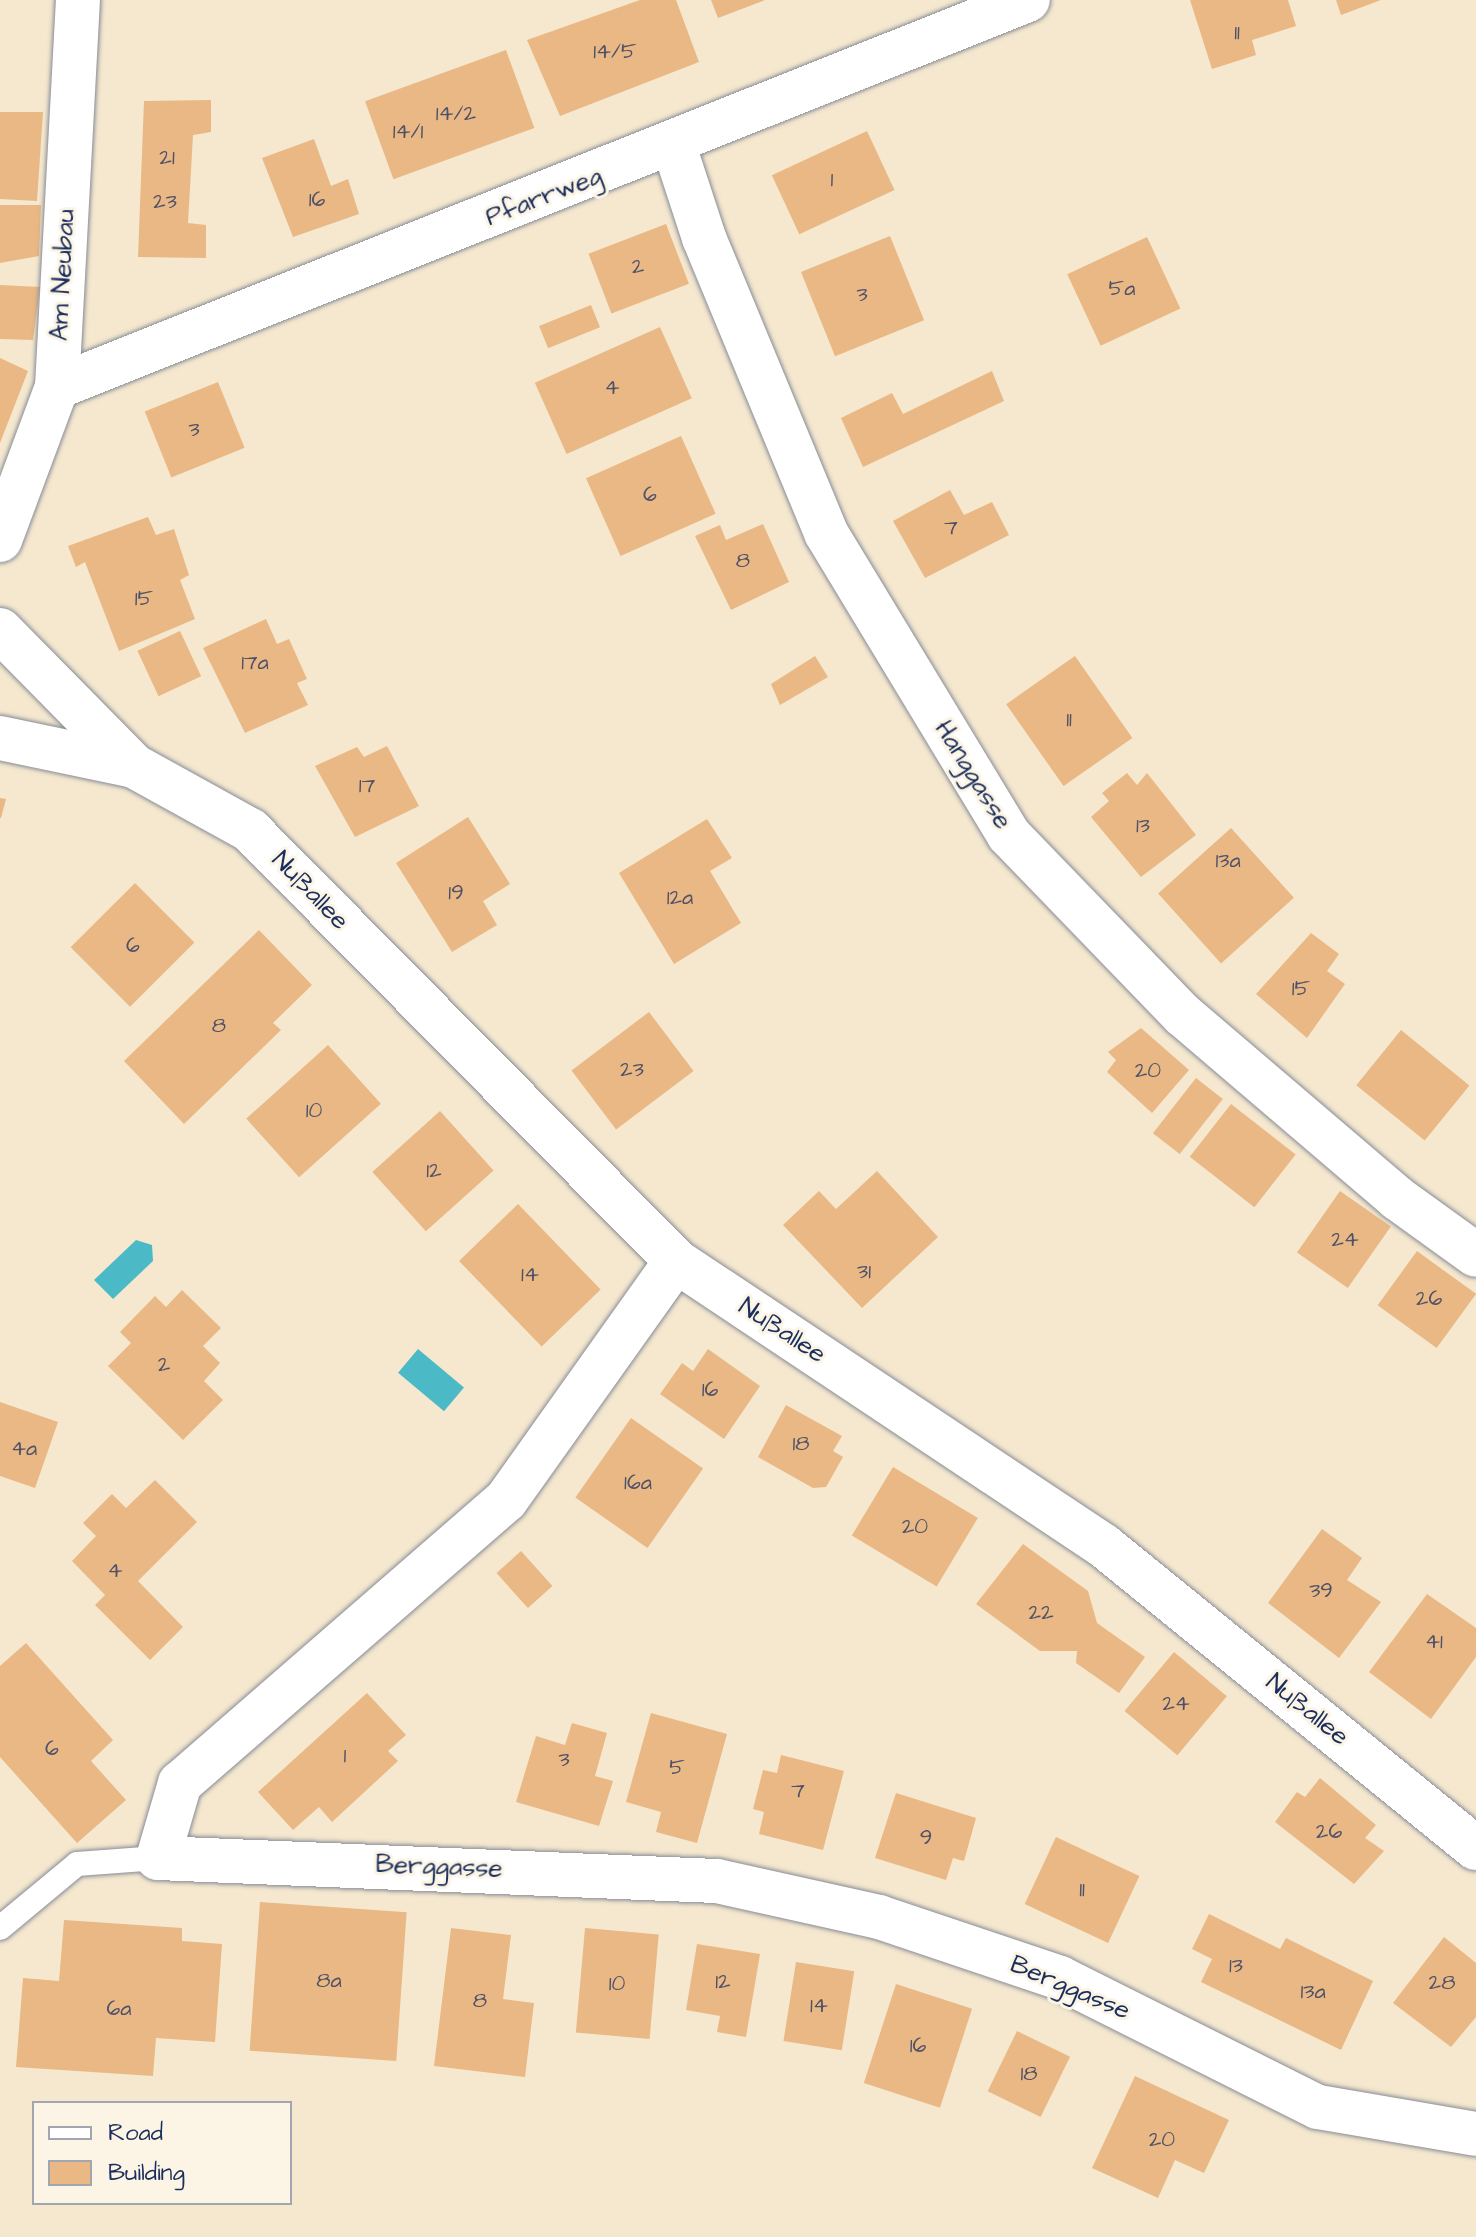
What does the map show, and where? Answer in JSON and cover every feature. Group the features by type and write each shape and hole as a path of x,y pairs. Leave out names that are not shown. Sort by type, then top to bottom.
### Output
{"street":[{"name":"Am Neubau","path":"0,540 57,387 78,0"},
{"name":"Pfarrweg","path":"57,387 674,146 1028,0"},
{"name":"Hanggasse","path":"674,146 704,238 826,533 1009,835 1183,1015 1397,1198 1476,1255"},
{"name":"Nußallee","path":"0,630 134,766 250,830 676,1261 1104,1546 1476,1848"},
{"name":"Nußallee","path":"0,738 134,766"},
{"path":"158,1858 180,1783 506,1500 676,1261"},
{"name":"Berggasse","path":"158,1858 717,1881 879,1917 1060,1978 1318,2107 1476,2134"}],"lane":[{"path":"0,1928 77,1864 158,1858"}],"water":[{"path":"136,1240 152,1245 153,1261 113,1299 94,1280"},
{"path":"418,1349 464,1388 444,1411 398,1373"}],"building":[{"path":"640,0 676,0 699,62 560,116 527,40"},
{"path":"711,0 765,0 718,18"},
{"path":"1190,0 1288,0 1296,26 1252,40 1256,55 1212,69"},
{"path":"1336,0 1381,0 1341,15"},
{"path":"506,50 534,128 393,179 365,101"},
{"path":"211,100 211,132 193,135 188,223 206,225 206,258 138,257 144,101"},
{"path":"0,112 43,112 37,201 0,199"},
{"path":"867,131 894,190 799,234 772,175"},
{"path":"314,139 331,186 348,179 359,214 293,237 262,158"},
{"path":"0,205 41,205 39,256 0,263"},
{"path":"666,224 689,284 611,313 589,254"},
{"path":"890,236 924,320 835,356 801,272"},
{"path":"1147,237 1180,309 1101,346 1067,274"},
{"path":"0,285 40,287 33,340 0,339"},
{"path":"591,305 600,327 548,348 539,326"},
{"path":"660,327 692,398 567,454 535,383"},
{"path":"0,358 28,371 0,443"},
{"path":"992,371 1004,401 863,467 841,418 892,393 903,414"},
{"path":"218,382 245,448 171,477 145,412"},
{"path":"681,436 716,514 621,556 586,478"},
{"path":"950,490 964,515 992,502 1009,535 925,578 893,521"},
{"path":"148,517 156,535 174,529 189,575 180,580 195,619 119,651 85,562 76,567 68,546"},
{"path":"763,524 789,582 731,610 695,536 720,525 726,540"},
{"path":"266,619 277,644 289,639 307,679 297,683 308,705 245,733 203,648"},
{"path":"180,631 201,676 159,696 137,651"},
{"path":"815,656 828,677 780,705 771,684"},
{"path":"1075,656 1132,738 1064,786 1006,704"},
{"path":"387,746 419,806 355,837 315,766 357,747 364,757"},
{"path":"1127,773 1137,785 1147,773 1196,835 1141,877 1091,817 1109,801 1102,793"},
{"path":"0,798 6,799 1,818 0,818"},
{"path":"468,817 510,884 483,901 497,925 452,952 396,863"},
{"path":"707,819 732,858 710,871 741,923 674,964 619,873"},
{"path":"1231,828 1294,898 1221,963 1158,894"},
{"path":"135,883 194,942 130,1007 71,947"},
{"path":"259,930 312,985 273,1023 281,1030 184,1124 124,1061"},
{"path":"1311,933 1339,954 1327,971 1345,984 1307,1038 1256,994"},
{"path":"649,1012 694,1071 616,1129 572,1070"},
{"path":"1141,1028 1189,1070 1152,1113 1107,1072 1116,1060 1108,1052"},
{"path":"1401,1030 1469,1085 1425,1141 1356,1085"},
{"path":"328,1045 381,1104 299,1177 246,1119"},
{"path":"1196,1078 1223,1099 1180,1154 1153,1133"},
{"path":"1231,1104 1296,1154 1254,1207 1190,1157"},
{"path":"440,1111 494,1170 426,1231 372,1172"},
{"path":"877,1171 938,1237 862,1308 783,1225 819,1191 836,1209"},
{"path":"1340,1191 1391,1227 1348,1288 1297,1252"},
{"path":"518,1204 601,1290 542,1347 459,1261"},
{"path":"1417,1251 1476,1294 1437,1348 1378,1305"},
{"path":"182,1290 221,1328 203,1346 220,1363 204,1381 223,1400 183,1440 108,1366 131,1343 120,1332 155,1296 166,1307"},
{"path":"708,1349 760,1386 724,1439 660,1394 682,1363 693,1371"},
{"path":"0,1402 58,1422 35,1488 0,1476"},
{"path":"786,1405 842,1436 833,1451 843,1457 826,1487 813,1488 758,1457"},
{"path":"631,1418 703,1468 647,1548 575,1497"},
{"path":"893,1467 978,1518 937,1587 852,1536"},
{"path":"155,1480 197,1522 138,1581 183,1627 150,1660 95,1605 105,1595 72,1561 96,1536 83,1523 112,1494 126,1508"},
{"path":"1322,1529 1362,1558 1347,1580 1381,1602 1339,1658 1268,1603"},
{"path":"1023,1544 1088,1591 1097,1623 1145,1657 1119,1693 1076,1663 1077,1651 1040,1651 976,1604"},
{"path":"521,1551 552,1586 528,1608 496,1573"},
{"path":"1427,1594 1476,1628 1476,1657 1431,1719 1369,1672"},
{"path":"26,1643 113,1740 91,1761 126,1800 77,1843 0,1757 0,1666"},
{"path":"1174,1652 1227,1696 1177,1755 1125,1711"},
{"path":"367,1693 406,1735 388,1751 398,1761 332,1822 319,1807 293,1830 258,1792"},
{"path":"651,1713 727,1734 697,1843 656,1832 661,1812 626,1802"},
{"path":"572,1723 607,1733 595,1776 613,1781 599,1826 516,1802 536,1736 565,1745"},
{"path":"781,1755 844,1771 823,1850 759,1834 764,1812 753,1809 763,1770 777,1773"},
{"path":"1320,1778 1376,1825 1365,1838 1384,1851 1354,1884 1275,1822 1297,1792 1305,1797"},
{"path":"896,1793 976,1818 964,1861 953,1858 946,1880 875,1858"},
{"path":"1056,1837 1139,1876 1108,1943 1025,1904"},
{"path":"260,1902 407,1912 396,2061 250,2051"},
{"path":"1209,1914 1280,1949 1286,1938 1373,1981 1341,2050 1201,1982 1212,1959 1192,1949"},
{"path":"64,1920 182,1928 182,1941 222,1944 215,2042 156,2038 153,2076 16,2067 23,1978 59,1981"},
{"path":"451,1928 511,1935 503,1999 534,2003 525,2077 434,2066"},
{"path":"585,1928 659,1934 650,2039 576,2033"},
{"path":"1444,1937 1476,1963 1476,2017 1451,2047 1393,2003"},
{"path":"697,1944 760,1954 746,2037 717,2032 720,2016 686,2010"},
{"path":"796,1962 854,1971 842,2050 783,2041"},
{"path":"896,1984 972,2009 940,2108 864,2083"},
{"path":"1017,2031 1070,2057 1041,2117 988,2091"},
{"path":"1135,2076 1229,2120 1204,2173 1175,2160 1158,2198 1092,2168"}]}
